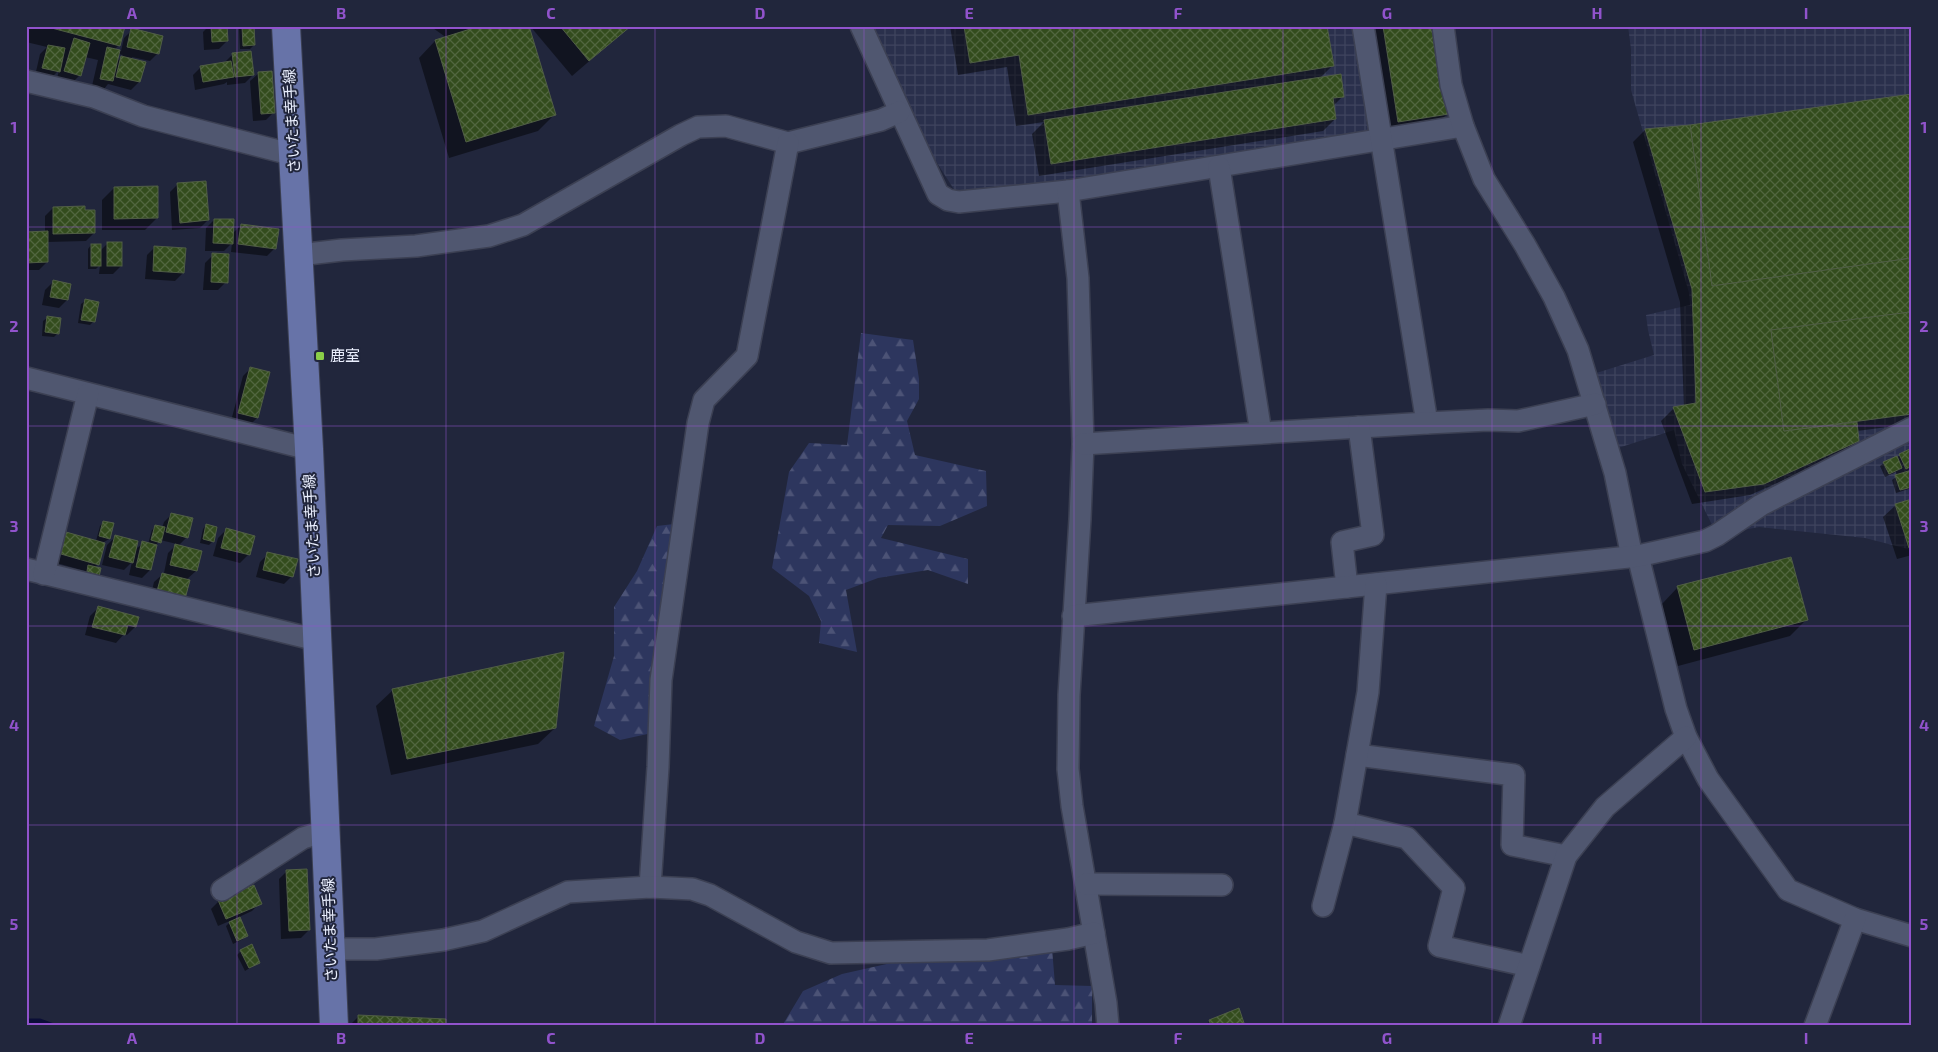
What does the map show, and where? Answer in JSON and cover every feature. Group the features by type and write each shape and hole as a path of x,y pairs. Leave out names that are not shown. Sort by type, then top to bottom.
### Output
{"main road":[{"name":"さいたま幸手線","path":"286,26 309,449 334,1026"}],"street":[{"path":"861,26 938,194 948,200 959,202 1068,191 1463,126"},
{"path":"1363,26 1426,423"},
{"path":"1443,26 1452,85 1463,126 1484,179 1525,245 1554,297 1578,350 1615,472 1635,556 1676,709 1686,737 1708,779 1788,890 1855,919 1912,936"},
{"path":"26,80 94,96 143,116 294,155"},
{"path":"299,255 342,250 435,244 489,236 523,225 681,134 698,128 712,125 737,127 788,143 881,120 899,112"},
{"path":"650,886 658,767 661,680 698,423 704,400 747,356 788,143"},
{"path":"1219,167 1261,433"},
{"path":"1068,191 1078,278 1083,444 1068,769 1108,1026"},
{"path":"26,378 309,449"},
{"path":"88,394 35,571 317,640"},
{"path":"1083,444 1426,423 1518,420 1595,404"},
{"path":"1347,587 1342,542 1373,535 1359,427"},
{"path":"1074,616 1635,556 1686,546 1705,541 1717,535 1761,505 1912,428"},
{"path":"1323,906 1345,823 1368,692 1376,584"},
{"path":"1509,1026 1566,856 1605,807 1686,737"},
{"path":"1357,756 1514,775 1512,846 1566,856"},
{"path":"1345,823 1407,838 1454,888 1439,946 1529,966"},
{"path":"222,890 303,838 326,831"},
{"path":"1086,884 1222,884"},
{"path":"331,949 376,949 443,940 483,931 568,892 650,886 692,889 710,895 796,942 831,953 988,950 1094,933"},
{"path":"1815,1026 1855,919"}],"shaded area":[{"path":"873,26 1356,26 1374,133 1091,178 955,191 932,155"},
{"path":"1628,26 1912,26 1912,550 1865,538 1759,527 1717,535 1682,464 1674,430 1615,449 1593,374 1654,355 1646,315 1690,305 1689,293 1631,90 1631,49"}],"green space":[{"path":"861,333 913,340 919,379 919,399 907,421 915,455 986,471 987,506 940,526 888,525 881,538 968,559 968,584 928,570 878,578 846,590 857,652 819,643 821,621 809,596 772,568 789,472 809,443 847,445"},
{"path":"674,524 652,733 620,740 594,726 614,656 614,607 637,571 657,526"},
{"path":"1052,948 1055,985 1092,986 1092,1026 782,1026 803,991 842,974 900,961"}],"building":[{"path":"44,26 125,26 120,46"},
{"path":"211,26 227,26 228,41 212,42"},
{"path":"242,26 254,26 255,45 243,46"},
{"path":"480,26 529,26 556,115 466,142 435,40"},
{"path":"560,26 631,26 589,61"},
{"path":"964,26 1327,26 1334,66 1028,115 1019,55 970,63"},
{"path":"1383,26 1435,26 1449,114 1398,122"},
{"path":"131,28 163,36 159,54 127,47"},
{"path":"74,38 90,43 81,76 64,71"},
{"path":"48,45 65,48 60,72 42,68"},
{"path":"107,47 120,50 113,81 100,79"},
{"path":"251,51 254,75 235,77 232,53"},
{"path":"121,56 146,62 140,82 116,77"},
{"path":"231,61 234,77 203,82 200,66"},
{"path":"272,71 275,113 261,114 258,72"},
{"path":"1341,74 1344,97 1333,98 1336,119 1051,164 1044,120"},
{"path":"1912,94 1912,258 1712,286 1690,125"},
{"path":"1690,125 1712,286 1912,258 1912,312 1771,330 1784,431 1857,422 1859,441 1764,484 1705,492 1673,407 1696,403 1692,289 1645,129"},
{"path":"206,181 209,220 180,223 177,183"},
{"path":"158,186 158,218 114,219 114,187"},
{"path":"85,206 85,210 95,210 95,233 53,234 53,207"},
{"path":"214,219 234,219 233,244 213,243"},
{"path":"241,224 279,229 276,249 238,244"},
{"path":"48,231 48,262 26,263 26,232"},
{"path":"107,242 122,242 122,266 107,266"},
{"path":"91,244 101,244 101,266 91,266"},
{"path":"154,246 186,248 184,273 153,271"},
{"path":"212,253 229,254 228,283 211,282"},
{"path":"53,280 71,284 68,300 50,297"},
{"path":"85,299 99,302 95,322 81,320"},
{"path":"1910,312 1912,324 1912,414 1784,431 1771,330"},
{"path":"47,316 61,318 59,334 45,332"},
{"path":"250,367 270,372 258,418 238,413"},
{"path":"1912,448 1912,466 1906,469 1899,454"},
{"path":"1897,456 1902,468 1889,474 1883,462"},
{"path":"1912,470 1912,487 1900,490 1895,475"},
{"path":"1912,499 1912,547 1909,548 1895,504"},
{"path":"171,513 193,518 188,538 166,532"},
{"path":"103,521 114,523 110,539 99,536"},
{"path":"206,524 217,527 214,542 203,539"},
{"path":"155,525 165,527 161,543 151,540"},
{"path":"226,528 255,536 250,555 221,548"},
{"path":"66,532 105,543 99,565 61,554"},
{"path":"115,535 138,541 133,563 109,557"},
{"path":"142,541 157,545 151,570 136,567"},
{"path":"175,544 202,551 197,571 170,565"},
{"path":"267,552 298,559 293,577 263,570"},
{"path":"1791,557 1808,620 1694,650 1677,586"},
{"path":"88,565 101,568 98,581 86,578"},
{"path":"162,573 190,580 185,599 157,591"},
{"path":"98,606 139,617 136,627 128,625 125,635 92,627"},
{"path":"564,652 556,728 407,759 392,689"},
{"path":"307,869 310,930 289,931 286,870"},
{"path":"254,885 262,904 226,919 218,900"},
{"path":"240,917 248,936 237,941 229,922"},
{"path":"252,944 260,963 249,968 240,950"},
{"path":"1239,1008 1245,1026 1211,1026 1209,1020"},
{"path":"358,1015 446,1019 446,1026 358,1026"}],"waterway":[{"path":"26,1021 40,1021 54,1026"}],"place":[{"name":"鹿室","path":"320,356"}]}
